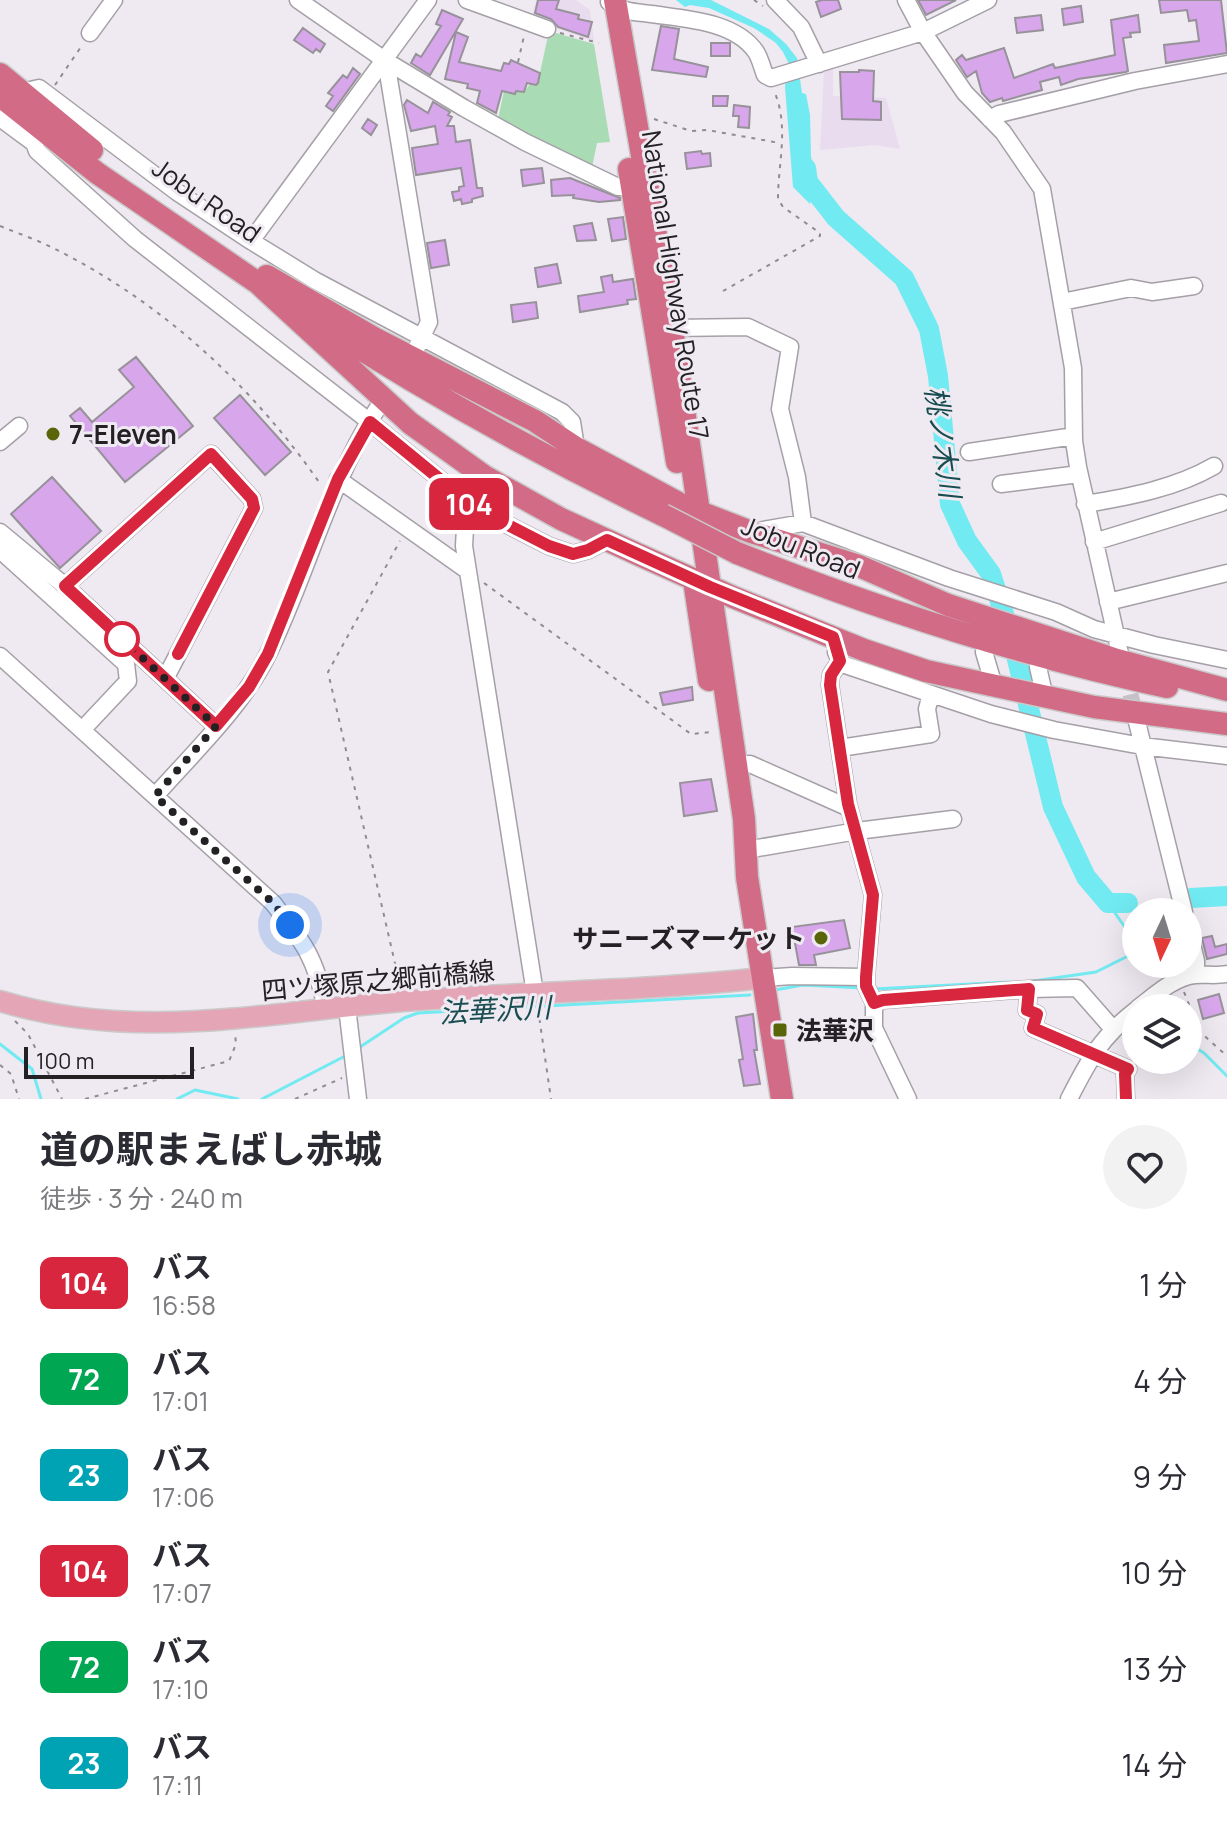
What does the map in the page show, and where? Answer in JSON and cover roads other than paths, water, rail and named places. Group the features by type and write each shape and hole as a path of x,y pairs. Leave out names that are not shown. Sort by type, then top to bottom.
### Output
{"highway":[{"name":"National Highway Route 17","path":"610,2 632,187 682,511 702,583"},
{"name":"National Highway Route 17","path":"610,2 672,328 682,511"},
{"name":"Jobu Road","path":"0,74 37,136 157,216 263,280"},
{"name":"Jobu Road","path":"11,94 386,367 505,436 682,511 737,553 865,602 979,627"},
{"path":"263,280 535,421 682,511 859,566 948,605 979,627 1139,681 1227,699"},
{"path":"263,280 410,423 484,476 561,519 702,583 926,671 1125,713 1227,724"},
{"path":"702,583 718,731 737,842 747,877"},
{"path":"702,583 736,765 744,819 747,877 782,1099"},
{"path":"1030,644 1114,659 1227,690"}],"main road":[{"name":"四ツ塚原之郷前橋線","path":"5,1008 89,1021 148,1024 233,1019 403,1001 640,989 763,978"}],"street":[{"path":"90,33 114,0"},
{"path":"298,0 386,61 525,142 618,187 632,187"},
{"path":"251,241 428,0"},
{"path":"467,0 547,29"},
{"path":"775,0 801,27 812,66"},
{"path":"906,0 923,32 965,93 1003,132 1042,189 1073,368 1074,436 1079,474 1121,658"},
{"path":"610,2 729,30 755,50 771,78 923,32 987,0"},
{"path":"386,61 429,322 419,343"},
{"path":"990,119 999,114 1135,81 1227,64"},
{"path":"11,94 39,88 177,192 251,241 419,343 562,412 572,422 576,448"},
{"path":"0,118 37,136 37,151 135,239 374,416 475,508 549,546 573,554 607,540"},
{"path":"1062,302 1131,288 1152,292 1194,286"},
{"path":"672,328 748,327 790,347 780,409 797,477 803,523"},
{"path":"155,796 249,687 268,654 338,479 374,416"},
{"path":"0,442 19,426"},
{"path":"969,452 1074,436"},
{"path":"63,585 211,454 252,499 254,508 165,679"},
{"path":"1085,504 1153,490 1214,466"},
{"path":"1001,484 1079,474"},
{"path":"338,479 468,571"},
{"path":"1094,542 1221,503"},
{"path":"475,508 465,528 468,571 535,993"},
{"path":"0,518 63,585"},
{"path":"751,532 803,523 1117,636 1227,660"},
{"path":"0,532 63,585 216,726"},
{"path":"0,550 126,664 128,681 82,730"},
{"path":"1108,602 1227,573"},
{"path":"963,582 979,627 995,687 999,716"},
{"path":"1016,598 1051,729"},
{"path":"833,637 840,661 831,675 830,685 849,808 873,895 866,986 874,1003 874,1028 908,1099"},
{"path":"0,656 273,903 307,947 320,978 326,1009"},
{"path":"840,661 999,716 1051,729 1142,746 1227,756"},
{"path":"840,748 931,734 927,709 931,694"},
{"path":"1137,722 1180,898"},
{"path":"736,765 750,764 849,808"},
{"path":"746,850 953,819"},
{"path":"1202,976 1227,974"},
{"path":"763,978 866,977"},
{"path":"1159,994 1186,978"},
{"path":"874,1003 1029,989 1077,988 1113,1029"},
{"path":"1029,989 1027,1010 1037,1014 1033,1028 1128,1069 1125,1074 1126,1099"},
{"path":"347,1007 358,1099"},
{"path":"1069,1099 1093,1052 1122,1022"}],"water":[{"path":"676,0 711,0 769,29 797,58 802,93 806,94 810,115 811,157 817,180 810,204 793,187 785,87 788,62 783,52 776,43 754,28 709,8 685,7"}],"waterway":[{"name":"桃ノ木川","path":"806,168 808,182 836,218 904,278 929,329 938,376 950,504 967,541 991,574 1012,639 1053,807 1086,877 1108,903 1122,903"},
{"name":"法華沢川","path":"1191,898 1227,896"},
{"name":"桃ノ木川","path":"1108,903 1122,923"},
{"name":"法華沢川","path":"1034,981 1096,972 1122,959"},
{"name":"法華沢川","path":"874,989 1010,982"},
{"name":"法華沢川","path":"775,990 803,985 863,988"},
{"name":"法華沢川","path":"357,1049 404,1018 418,1013 750,995"},
{"path":"0,1044 32,1069 41,1099"},
{"name":"桃ノ木川","path":"1202,1052 1227,1076"},
{"name":"法華沢川","path":"262,1099 347,1055"},
{"name":"法華沢川","path":"177,1099 195,1090 238,1099"}],"tunnel":[{"path":"1125,671 1137,722"}],"place":[{"name":"7-Eleven","path":"53,434"},
{"name":"サニーズマーケット","path":"821,938"},
{"name":"法華沢","path":"780,1030"}]}
